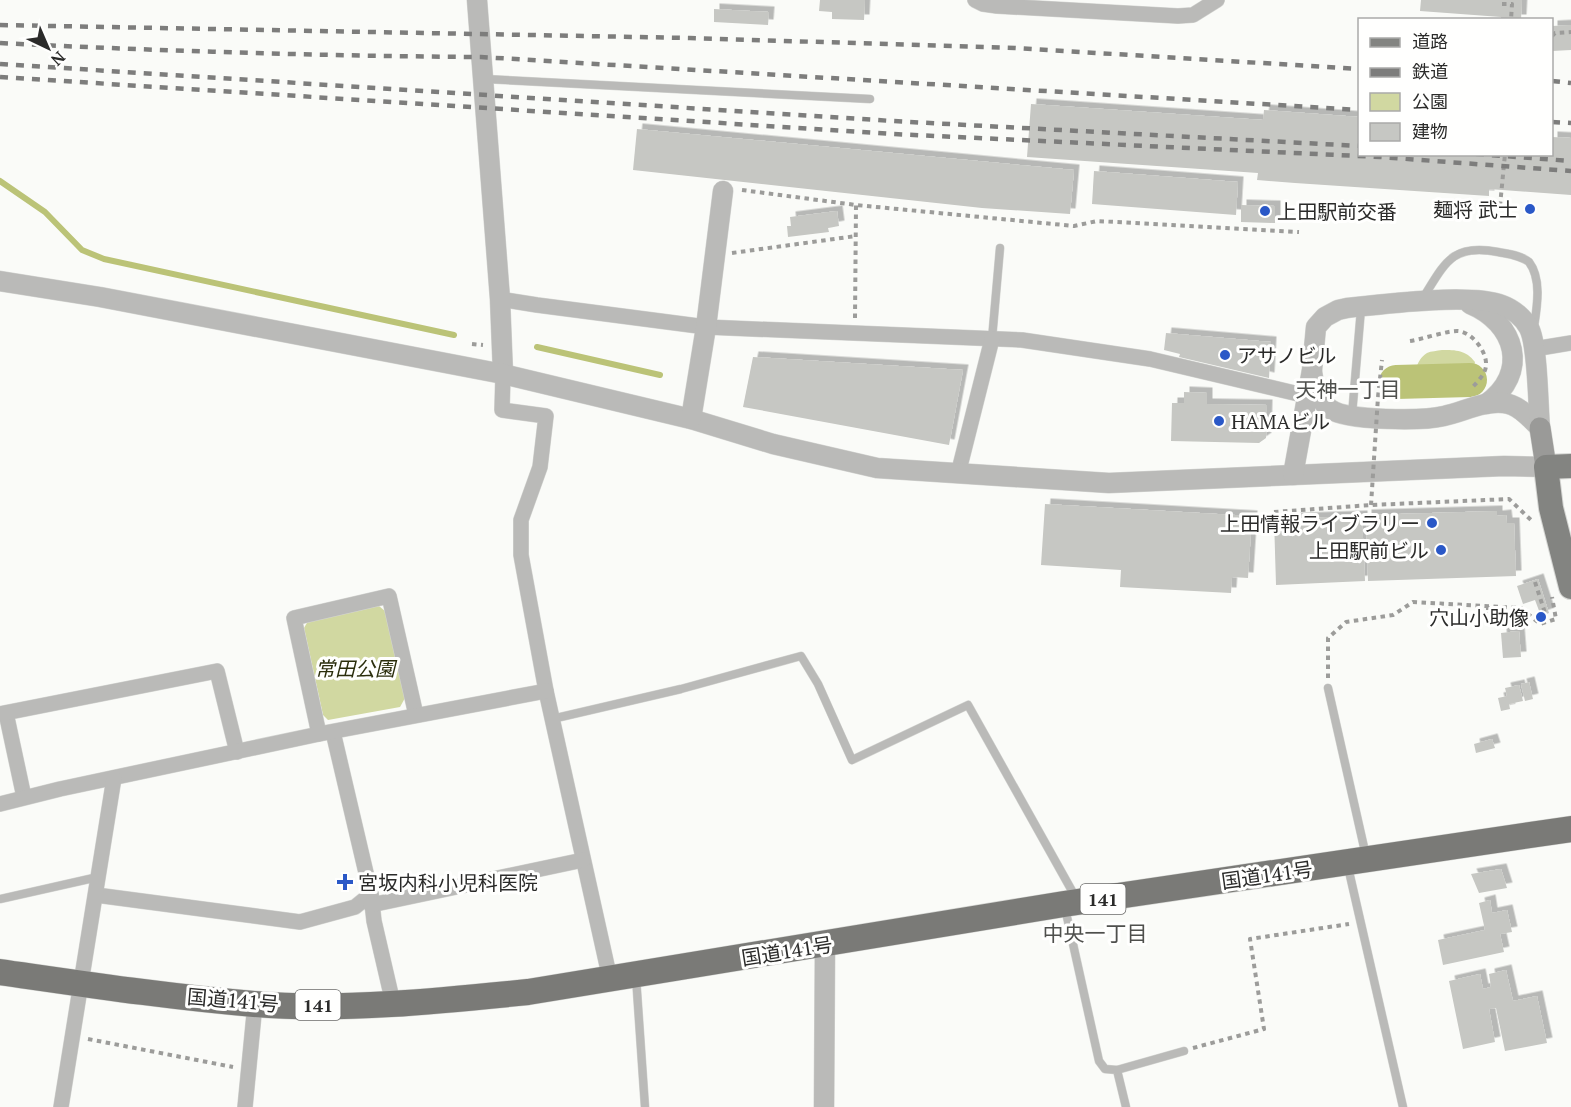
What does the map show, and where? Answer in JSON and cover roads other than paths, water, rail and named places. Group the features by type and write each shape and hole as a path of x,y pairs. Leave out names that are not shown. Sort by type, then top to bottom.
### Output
{"highway":[{"name":"国道141号","path":"0,972 81,984 255,1004 393,1003 528,992 1071,903 1571,829"}],"main road":[{"path":"1540,428 1551,508 1571,587"},
{"path":"1546,467 1571,466"}],"street":[{"path":"477,0 500,299 502,410 546,416 540,467 521,520 521,555 546,691 610,979"},
{"path":"975,0 997,6 1178,16 1193,15 1206,9 1217,0"},
{"path":"691,419 706,327 724,185"},
{"path":"0,281 121,301 503,374 691,419 773,444 877,468 1109,483 1504,466 1546,467"},
{"path":"500,299 706,327 1022,340 1150,359 1307,396"},
{"path":"1462,300 1479,307 1493,317 1504,328 1511,346 1513,360 1508,378 1494,398 1486,404"},
{"path":"1293,475 1312,370 1314,338 1320,321 1338,310 1462,300 1495,303 1510,308 1525,321 1533,342 1540,428"},
{"path":"958,474 992,339"},
{"path":"1533,342 1571,343"},
{"path":"1312,370 1315,386 1323,402 1330,409 1347,414"},
{"path":"1513,406 1527,402 1537,387"},
{"path":"1297,444 1306,429 1316,421 1332,414 1410,420 1426,419 1446,416 1486,404 1502,403 1525,413 1540,428"},
{"path":"393,1003 371,900 294,618 389,596 416,716"},
{"path":"24,797 3,713 217,671 237,752"},
{"path":"0,804 326,733 546,691"},
{"path":"61,1107 114,778"},
{"path":"96,895 300,922 355,907 371,900 583,860"},
{"path":"824,1107 825,945"},
{"path":"245,1107 255,1004"}],"lane":[{"path":"483,79 870,99"},
{"path":"992,339 1000,248"},
{"path":"1420,302 1443,267 1459,253 1476,248 1513,255 1529,262 1535,276 1536,303 1533,342"},
{"path":"1347,414 1361,307"},
{"path":"552,719 681,689 801,656 818,684 852,760 968,705 1071,903 1099,1061 1105,1069 1117,1070 1184,1051"},
{"path":"1328,688 1357,861 1361,922 1403,1107"},
{"path":"0,899 99,876"},
{"path":"636,974 645,1107"},
{"path":"1117,1070 1126,1107"}],"waterway":[{"path":"0,181 45,212 82,250 104,259 454,335"},
{"path":"537,347 660,375"},
{"path":"1396,382 1470,380"}],"railway":[{"path":"0,25 690,38 1015,48 1358,69"},
{"path":"0,43 240,53 481,57 1358,110"},
{"path":"0,64 892,121 1358,146"},
{"path":"0,77 893,134 1358,156"},
{"path":"1553,81 1571,83"},
{"path":"1553,122 1571,123"},
{"path":"1359,156 1571,171"},
{"path":"1503,156 1571,161"}],"place":[{"name":"麺将 武士","path":"1530,209"},
{"name":"上田駅前交番","path":"1265,211"},
{"name":"アサノビル","path":"1225,355"},
{"name":"HAMAビル","path":"1219,421"},
{"name":"上田情報ライブラリー","path":"1432,523"},
{"name":"上田駅前ビル","path":"1441,550"},
{"name":"穴山小助像","path":"1541,617"},
{"name":"宮坂内科小児科医院","path":"345,882"}],"district":[{"name":"天神一丁目","path":"1348,389"},
{"name":"中央一丁目","path":"1095,933"}],"park label":[{"name":"常田公園","path":"355,668"}]}
